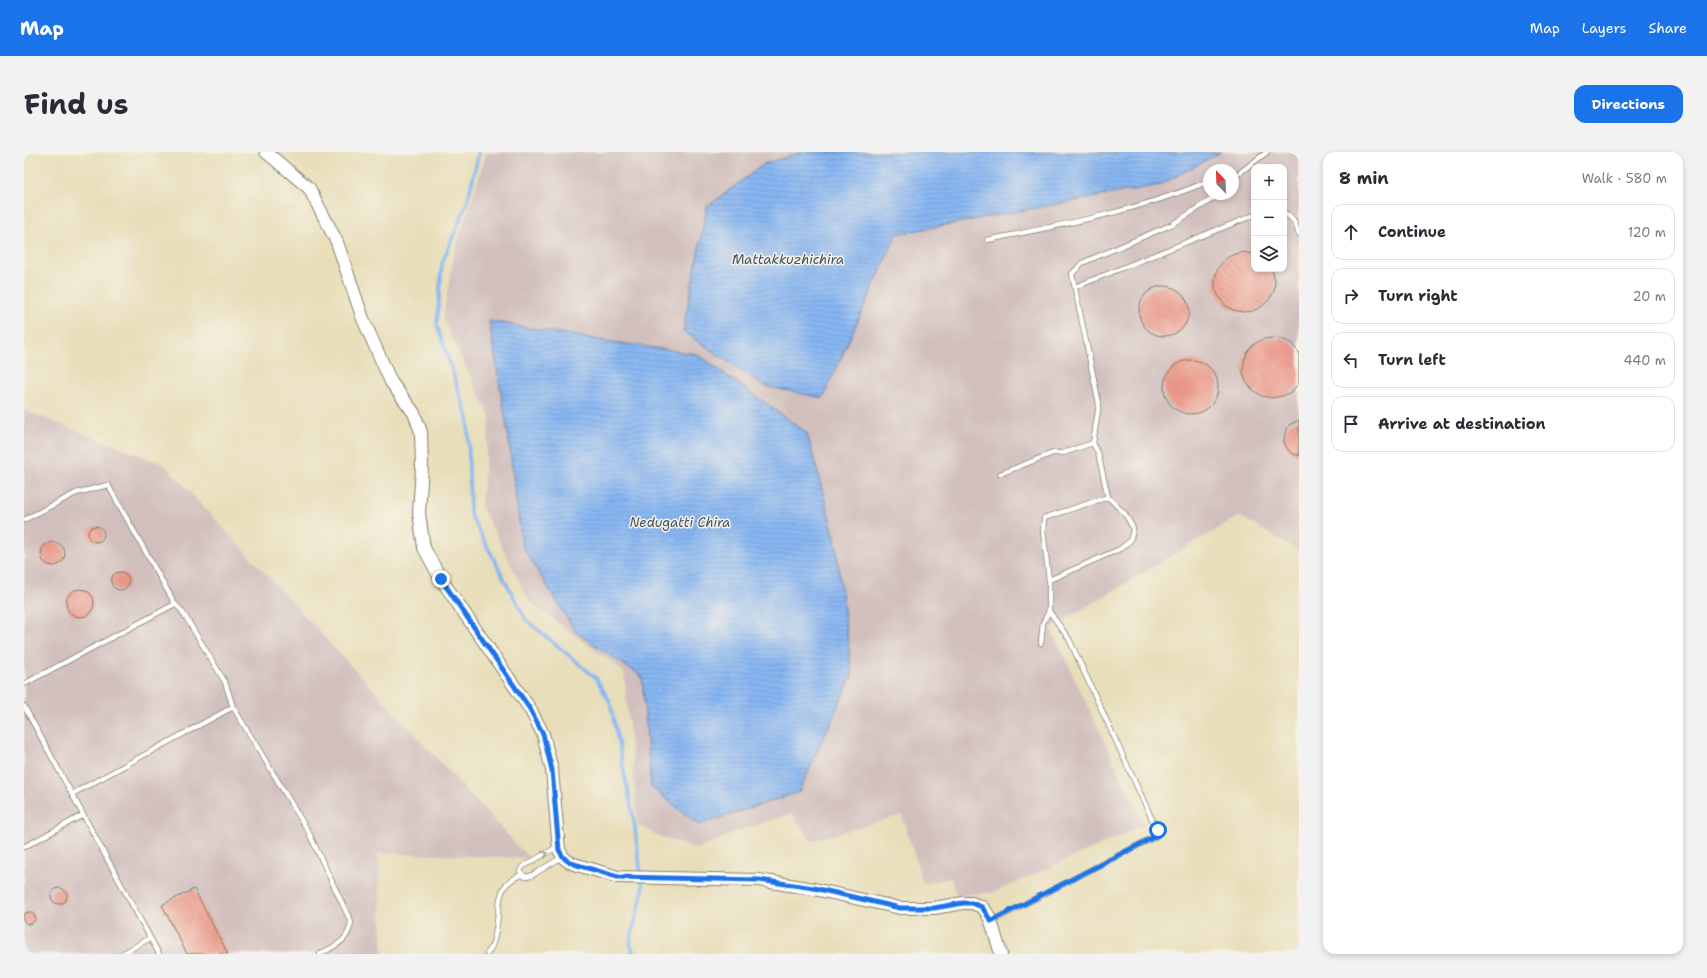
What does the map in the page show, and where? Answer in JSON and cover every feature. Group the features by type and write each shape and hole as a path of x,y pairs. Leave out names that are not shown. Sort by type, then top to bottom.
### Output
{"main road":[{"path":"266,152 308,188 337,242 363,319 391,382 414,413 421,432 422,467 419,513 424,548 441,579 530,709 543,734 552,770 560,852 568,862 618,877 759,880 814,888 900,908 934,908 972,903 982,907 991,921 1001,954"}],"lane":[{"path":"1239,172 1268,152"},
{"path":"987,240 1074,223 1187,191 1203,184"},
{"path":"1049,580 1120,549 1130,540 1132,528 1130,521 1125,514 1108,496 1098,453 1094,443 1099,404 1072,274 1082,262 1173,224 1211,200"},
{"path":"1075,287 1251,215"},
{"path":"1287,215 1294,221 1299,234"},
{"path":"1000,474 1053,453 1064,453 1094,443"},
{"path":"24,520 76,493 108,485 175,604 182,611 225,682 234,707 308,831 351,922 350,931 342,941 320,954"},
{"path":"1042,644 1043,623 1049,611 1049,580 1042,531 1044,518 1108,496"},
{"path":"24,684 175,604"},
{"path":"991,921 1156,836 1158,830 1069,639 1049,611"},
{"path":"24,706 159,954"},
{"path":"72,794 234,707"},
{"path":"24,847 83,815"},
{"path":"560,852 531,876 525,877 520,871 522,867 560,852"},
{"path":"487,954 495,940 502,892 506,885 522,874"},
{"path":"122,954 150,938"}],"shaded area":[{"path":"487,152 1299,152 1299,551 1239,516 1051,628 1144,825 995,892 957,896 951,878 923,884 902,815 811,841 792,814 740,830 697,849 656,835 638,825 624,672 530,602 481,506 490,417 443,319 453,258"},
{"path":"24,410 165,465 529,858 378,853 383,954 24,954"}],"water":[{"name":"Mattakkuzhichira","path":"802,152 1221,152 1160,185 897,234 823,398 764,386 683,331 707,207 764,164"},
{"name":"Nedugatti Chira","path":"489,321 606,341 697,354 807,433 835,538 852,675 799,792 699,825 651,787 642,677 575,631 522,546 508,434"}],"building":[{"path":"1242,252 1251,254 1251,272 1273,272 1275,281 1274,291 1269,300 1253,311 1243,312 1233,310 1225,305 1215,288 1215,278 1218,268 1224,260 1232,255"},
{"path":"1164,286 1173,288 1182,293 1187,302 1189,311 1187,320 1182,329 1173,334 1164,336 1155,334 1146,329 1141,320 1139,311 1141,302 1146,293 1155,288"},
{"path":"1263,339 1282,339 1291,343 1299,353 1299,383 1291,392 1272,398 1262,396 1253,390 1246,382 1243,372 1247,352 1254,344"},
{"path":"1191,360 1201,362 1210,368 1216,377 1218,387 1216,397 1210,406 1201,412 1191,414 1181,412 1172,406 1166,397 1164,387 1166,377 1172,368 1181,362"},
{"path":"1299,420 1299,456 1291,453 1287,448 1284,443 1284,437 1289,425"},
{"path":"96,526 103,531 104,534 99,541 96,542 89,537 88,534 93,527"},
{"path":"53,542 62,545 65,554 62,563 53,566 44,563 41,554 44,545"},
{"path":"116,572 124,572 129,577 127,588 124,590 116,590 111,585 111,577"},
{"path":"80,589 90,593 94,603 90,613 80,617 70,613 66,603 70,593"},
{"path":"56,888 62,888 67,893 65,902 62,904 56,904 51,899 51,893"},
{"path":"194,889 228,954 187,954 162,905"},
{"path":"29,912 33,914 35,918 33,922 29,924 25,922 23,918 25,914"}],"waterway":[{"path":"479,152 467,203 442,263 437,325 468,419 470,514 526,620 596,678 610,702 634,821 643,890 630,943 634,954"}],"route":[{"path":"441,579 530,709 543,734 552,770 559,850 562,857 568,862 618,877 759,880 814,888 900,908 934,908 972,903 982,907 991,921 1156,836 1158,830"}]}
